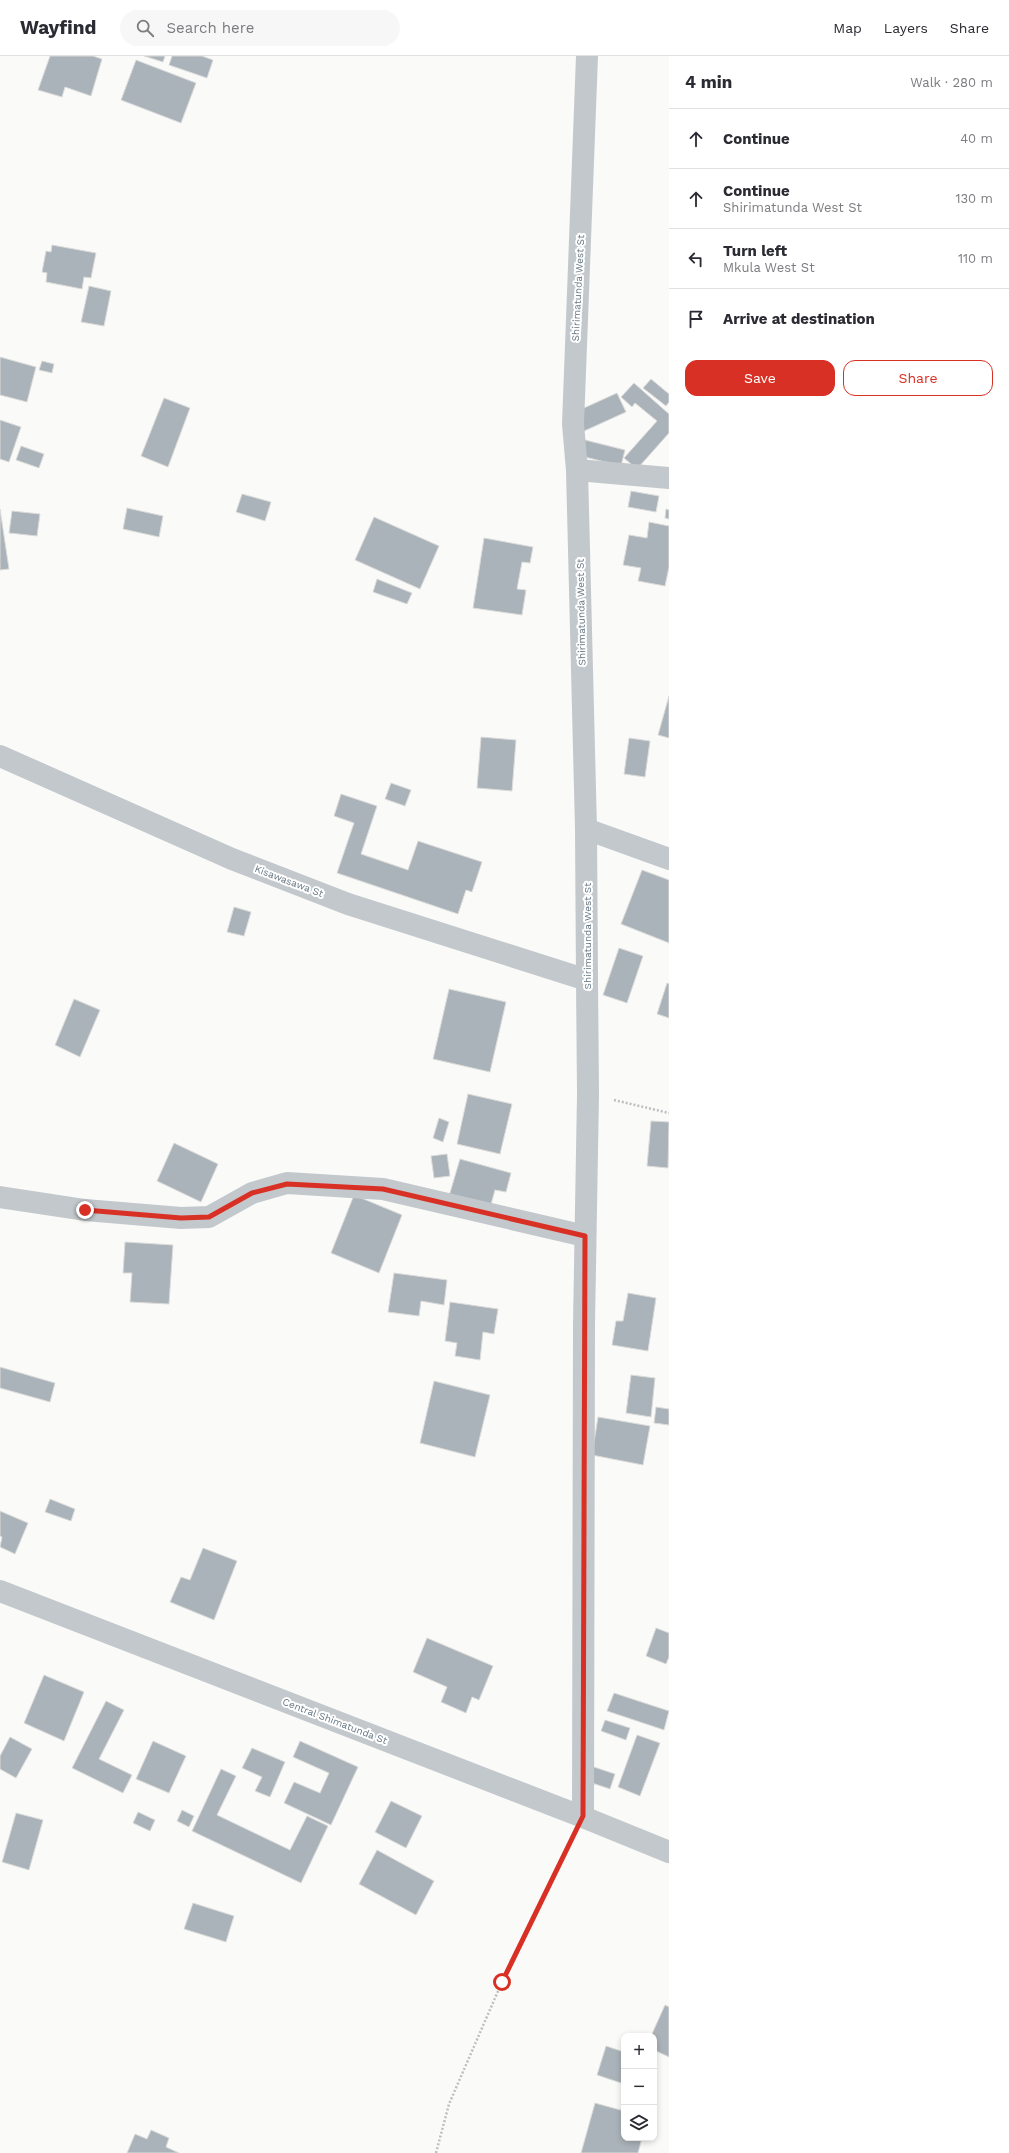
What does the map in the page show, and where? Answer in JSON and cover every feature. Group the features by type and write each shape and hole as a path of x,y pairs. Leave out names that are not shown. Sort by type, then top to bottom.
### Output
{"street":[{"name":"Shirimatunda West St","path":"583,1816 585,1236 588,1094 586,829 577,470 573,424 587,56"},
{"path":"577,470 669,478"},
{"name":"Kisawasawa St","path":"0,756 232,859 348,904 587,980"},
{"path":"586,829 669,859"},
{"path":"0,1197 85,1210 181,1218 209,1217 252,1193 287,1184 376,1189 585,1236"},
{"name":"Central Shimatunda St","path":"0,1591 583,1816 669,1852"}],"path":[{"path":"588,1094 669,1113"},
{"path":"436,2153 449,2104 502,1982 583,1816"}],"building":[{"path":"50,56 93,56 102,59 91,96 65,87 62,97 38,90"},
{"path":"144,56 165,56 163,62"},
{"path":"172,56 202,56 213,60 207,78 169,65"},
{"path":"136,60 196,83 181,123 121,100"},
{"path":"52,245 96,253 91,278 84,277 82,289 46,282 47,273 42,272 46,251 51,252"},
{"path":"89,286 111,291 104,326 81,322"},
{"path":"0,357 36,367 27,402 0,395"},
{"path":"42,361 54,364 52,373 39,370"},
{"path":"651,379 669,394 669,402 666,406 643,388"},
{"path":"634,383 669,414 669,433 637,469 624,458 657,421 635,403 632,407 621,397"},
{"path":"617,393 626,412 582,432 573,413"},
{"path":"164,398 190,408 168,467 141,456"},
{"path":"0,420 21,427 9,462 0,459"},
{"path":"581,439 625,450 621,466 577,455"},
{"path":"21,446 44,454 39,468 16,460"},
{"path":"631,491 659,496 656,512 628,507"},
{"path":"242,494 271,502 265,521 236,512"},
{"path":"127,508 163,516 159,537 123,529"},
{"path":"0,509 9,569 0,570"},
{"path":"666,509 669,510 669,519 665,518"},
{"path":"12,511 40,514 37,536 9,533"},
{"path":"374,517 439,546 420,589 355,560"},
{"path":"649,522 669,526 669,567 665,586 638,581 641,568 623,565 629,535 647,538"},
{"path":"484,538 533,547 530,563 522,562 517,589 526,590 522,615 473,608"},
{"path":"377,579 412,593 407,604 373,592"},
{"path":"669,696 669,738 658,735"},
{"path":"481,737 516,740 512,791 477,788"},
{"path":"629,738 650,741 645,777 624,774"},
{"path":"391,783 411,790 405,806 385,799"},
{"path":"341,794 377,806 361,854 408,870 418,841 482,862 472,892 466,890 458,914 337,873 354,823 334,816"},
{"path":"642,870 669,880 669,943 621,924"},
{"path":"234,907 251,912 244,936 227,932"},
{"path":"619,948 643,956 627,1003 603,995"},
{"path":"667,983 669,984 669,1018 657,1014"},
{"path":"449,989 506,1002 490,1072 433,1059"},
{"path":"74,999 100,1010 80,1057 55,1045"},
{"path":"468,1094 512,1104 500,1154 457,1144"},
{"path":"439,1118 449,1122 443,1142 433,1138"},
{"path":"651,1121 669,1122 668,1168 647,1166"},
{"path":"174,1143 218,1164 201,1202 157,1181"},
{"path":"447,1154 450,1176 434,1178 431,1156"},
{"path":"460,1159 511,1173 506,1192 495,1190 490,1208 449,1196"},
{"path":"354,1195 402,1215 379,1273 331,1253"},
{"path":"125,1242 173,1245 169,1304 130,1302 132,1273 123,1273"},
{"path":"394,1273 447,1280 444,1305 421,1301 419,1316 388,1312"},
{"path":"628,1293 656,1298 648,1351 612,1345 616,1321 623,1321"},
{"path":"450,1302 498,1309 494,1334 483,1332 480,1360 455,1356 457,1343 445,1341"},
{"path":"0,1367 55,1383 50,1402 0,1388"},
{"path":"631,1375 655,1378 651,1417 626,1413"},
{"path":"434,1381 490,1395 475,1457 420,1443"},
{"path":"656,1407 669,1409 669,1425 654,1423"},
{"path":"598,1417 650,1426 643,1465 592,1455"},
{"path":"50,1499 75,1509 71,1521 45,1512"},
{"path":"0,1511 28,1523 15,1554 0,1547 2,1537 0,1536"},
{"path":"203,1548 237,1561 214,1620 170,1602 181,1577 190,1580"},
{"path":"656,1628 669,1633 669,1657 666,1664 646,1656"},
{"path":"427,1638 493,1666 479,1700 472,1697 466,1713 441,1702 447,1687 413,1672"},
{"path":"44,1675 84,1692 64,1741 24,1723"},
{"path":"614,1693 669,1711 664,1730 607,1711"},
{"path":"106,1701 124,1710 99,1759 132,1775 123,1793 72,1768"},
{"path":"605,1720 630,1728 626,1740 601,1731"},
{"path":"637,1735 660,1743 640,1796 618,1787"},
{"path":"10,1737 32,1749 16,1778 0,1769 0,1756"},
{"path":"153,1741 186,1756 169,1793 136,1779"},
{"path":"300,1741 358,1767 331,1825 284,1803 294,1782 320,1793 329,1773 293,1757"},
{"path":"252,1748 285,1762 270,1797 255,1791 262,1777 242,1768"},
{"path":"591,1766 615,1774 610,1789 586,1781"},
{"path":"221,1769 236,1776 217,1815 290,1850 307,1816 328,1826 301,1883 192,1831"},
{"path":"391,1801 422,1816 406,1848 375,1832"},
{"path":"182,1810 194,1816 189,1827 177,1821"},
{"path":"138,1812 155,1820 150,1831 133,1823"},
{"path":"16,1813 43,1820 29,1870 2,1862"},
{"path":"377,1850 434,1881 416,1915 359,1884"},
{"path":"193,1903 234,1916 226,1942 184,1929"},
{"path":"665,2005 669,2007 669,2057 657,2051 657,2033 652,2033"},
{"path":"606,2046 621,2051 621,2083 597,2075"},
{"path":"595,2103 621,2110 621,2141 641,2141 638,2153 581,2153"},
{"path":"151,2130 169,2138 166,2147 179,2153 127,2153 135,2134 147,2139"}],"route":[{"path":"85,1210 181,1218 209,1217 252,1193 287,1184 383,1189 585,1236 583,1816 502,1982"}]}
